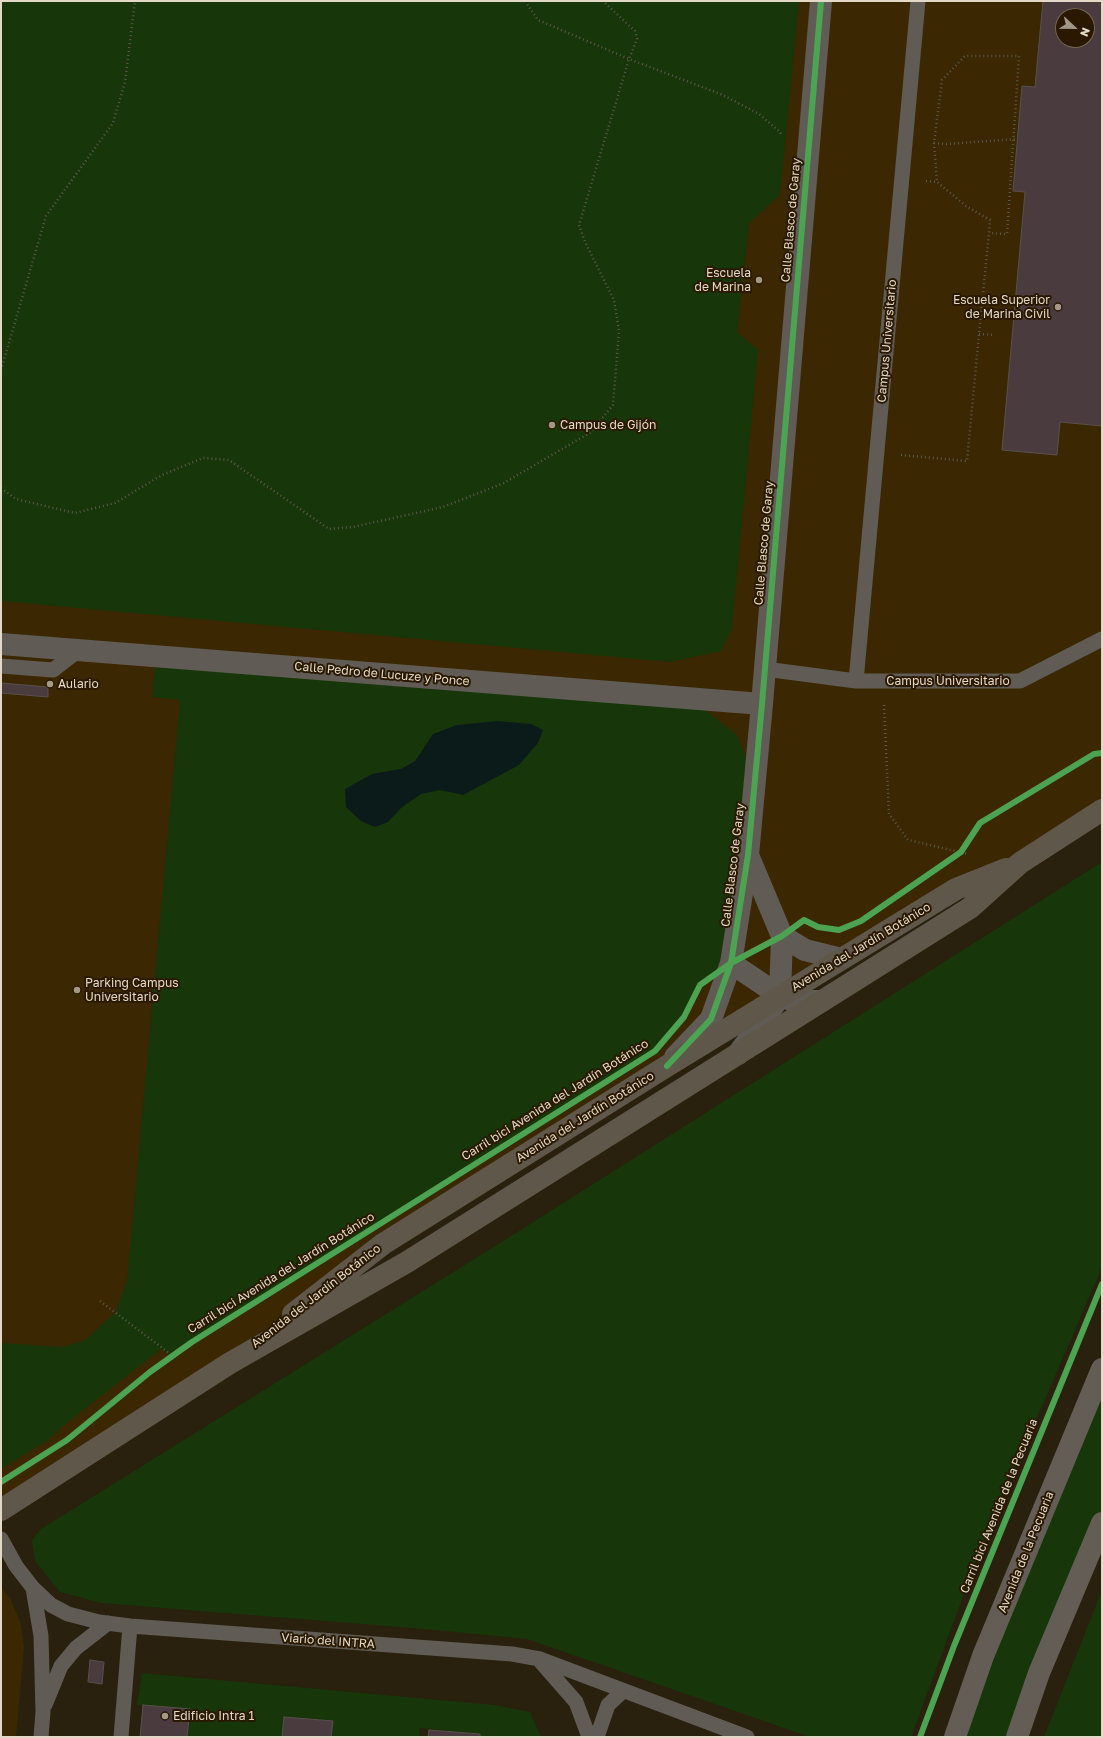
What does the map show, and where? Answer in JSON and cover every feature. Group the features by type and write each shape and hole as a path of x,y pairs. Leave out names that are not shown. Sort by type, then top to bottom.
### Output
{"highway":[{"name":"Avenida del Jardín Botánico","path":"1,1510 230,1363 407,1262 970,908 1020,863 1102,810"},
{"name":"Avenida del Jardín Botánico","path":"230,1363 383,1244 667,1066 956,889 1020,863"}],"street":[{"name":"Calle Blasco de Garay","path":"667,1066 711,1019 731,962 748,855 821,1"},
{"name":"Calle Pedro de Lucuze y Ponce","path":"1,644 762,704"},
{"name":"Calle Blasco de Garay","path":"748,855 782,936 780,996"},
{"path":"782,936 805,950 840,959"},
{"path":"731,962 780,996 794,1001 822,1001"},
{"path":"738,1054 780,996"},
{"name":"Avenida de la Pecuaria","path":"955,1737 983,1656 1102,1369"},
{"path":"1017,1737 1039,1673 1102,1523"}],"lane":[{"name":"Campus Universitario","path":"856,681 918,1"},
{"name":"Campus Universitario","path":"765,669 856,681 1020,681 1102,639"},
{"path":"1,666 53,670 79,650"},
{"name":"Viario del INTRA","path":"1,1538 16,1566 33,1588 51,1605 68,1614 108,1623 130,1626 512,1654 540,1660 622,1692 747,1737"},
{"name":"Viario del INTRA","path":"33,1588 41,1636 43,1712 41,1737"},
{"path":"43,1712 60,1666 76,1648 108,1623"},
{"path":"121,1737 130,1626"},
{"path":"540,1660 576,1702 589,1737"},
{"path":"597,1737 608,1705 622,1692"}],"path":[{"path":"1,370 46,216 113,123 125,82 135,1"},
{"path":"526,1 538,20 629,59 723,95 759,114 780,132 782,139"},
{"path":"1,488 16,499 75,513 116,503 162,476 203,458 229,460 329,529 353,527 443,507 504,483 592,432 613,405 620,331 614,300 585,242 579,225 629,59 637,39 635,31 603,1"},
{"path":"876,453 967,461 990,220 966,206 937,182 934,143 942,80 965,56 1019,56 1007,234 989,233"},
{"path":"934,143 946,144 1018,139"},
{"path":"979,334 995,335"},
{"path":"883,680 889,814 908,840 972,855"},
{"path":"955,857 965,846"},
{"path":"100,1301 172,1356"}],"shaded area":[{"name":"Campus de Gijón","path":"1,1 1102,1 1102,810 383,1244 230,1363 1,1510"},
{"path":"497,721 531,724 543,730 538,743 519,765 463,795 440,790 421,794 401,808 388,822 375,827 361,821 346,807 345,789 372,774 401,769 415,761 433,734 457,725"},
{"path":"1,1588 10,1598 21,1624 24,1647 16,1737 1,1737"}],"green space":[{"path":"1,1 799,1 780,195 749,223 737,332 758,350 732,628 721,651 670,662 1,601"},
{"path":"156,656 691,699 737,735 755,778 731,963 700,985 684,1017 655,1051 173,1356 161,1349 63,1426 48,1440 1,1469 1,1343 63,1347 85,1340 115,1313 127,1281 180,700 152,697"},
{"path":"1102,862 1102,1267 981,1548 911,1737 810,1737 527,1639 424,1629 101,1603 60,1592 35,1561 32,1540 41,1529 500,1243"},
{"path":"1102,1369 1102,1523 1017,1737 955,1737"},
{"path":"1102,1590 1102,1737 1044,1737"},
{"path":"142,1673 495,1705 530,1712 541,1737 480,1737 480,1734 420,1728 419,1737 331,1737 332,1721 284,1717 282,1737 187,1737 190,1709 137,1705"}],"building":[{"name":"Escuela Superior de Marina Civil","path":"1043,1 1102,1 1102,426 1060,422 1057,455 1002,450 1025,192 1013,191 1022,86 1035,87"},
{"path":"1,683 48,687 48,697 1,693"},
{"path":"90,1660 104,1662 102,1684 88,1682"},
{"name":"Edificio Intra 1","path":"143,1705 190,1709 187,1737 140,1737"},
{"name":"Edificio Intra 1","path":"284,1717 333,1721 331,1737 282,1737"},
{"path":"429,1730 480,1734 480,1737 428,1737"}],"cycle path":[{"path":"667,1066 711,1019 731,963 748,855 821,1"},
{"name":"Carril bici Avenida del Jardín Botánico","path":"1,1482 67,1440 150,1372 192,1342 655,1051 684,1017 700,985 731,963 782,936 804,920 818,927 839,930 861,921 961,852 980,823 1094,754 1102,753"},
{"name":"Carril bici Avenida de la Pecuaria","path":"920,1737 954,1646 1102,1284"}],"place":[{"name":"Escuela de Marina","path":"759,280"},
{"name":"Escuela Superior de Marina Civil","path":"1058,307"},
{"name":"Campus de Gijón","path":"552,425"},
{"name":"Aulario","path":"50,684"},
{"name":"Parking Campus Universitario","path":"77,990"},
{"name":"Edificio Intra 1","path":"165,1716"}]}
